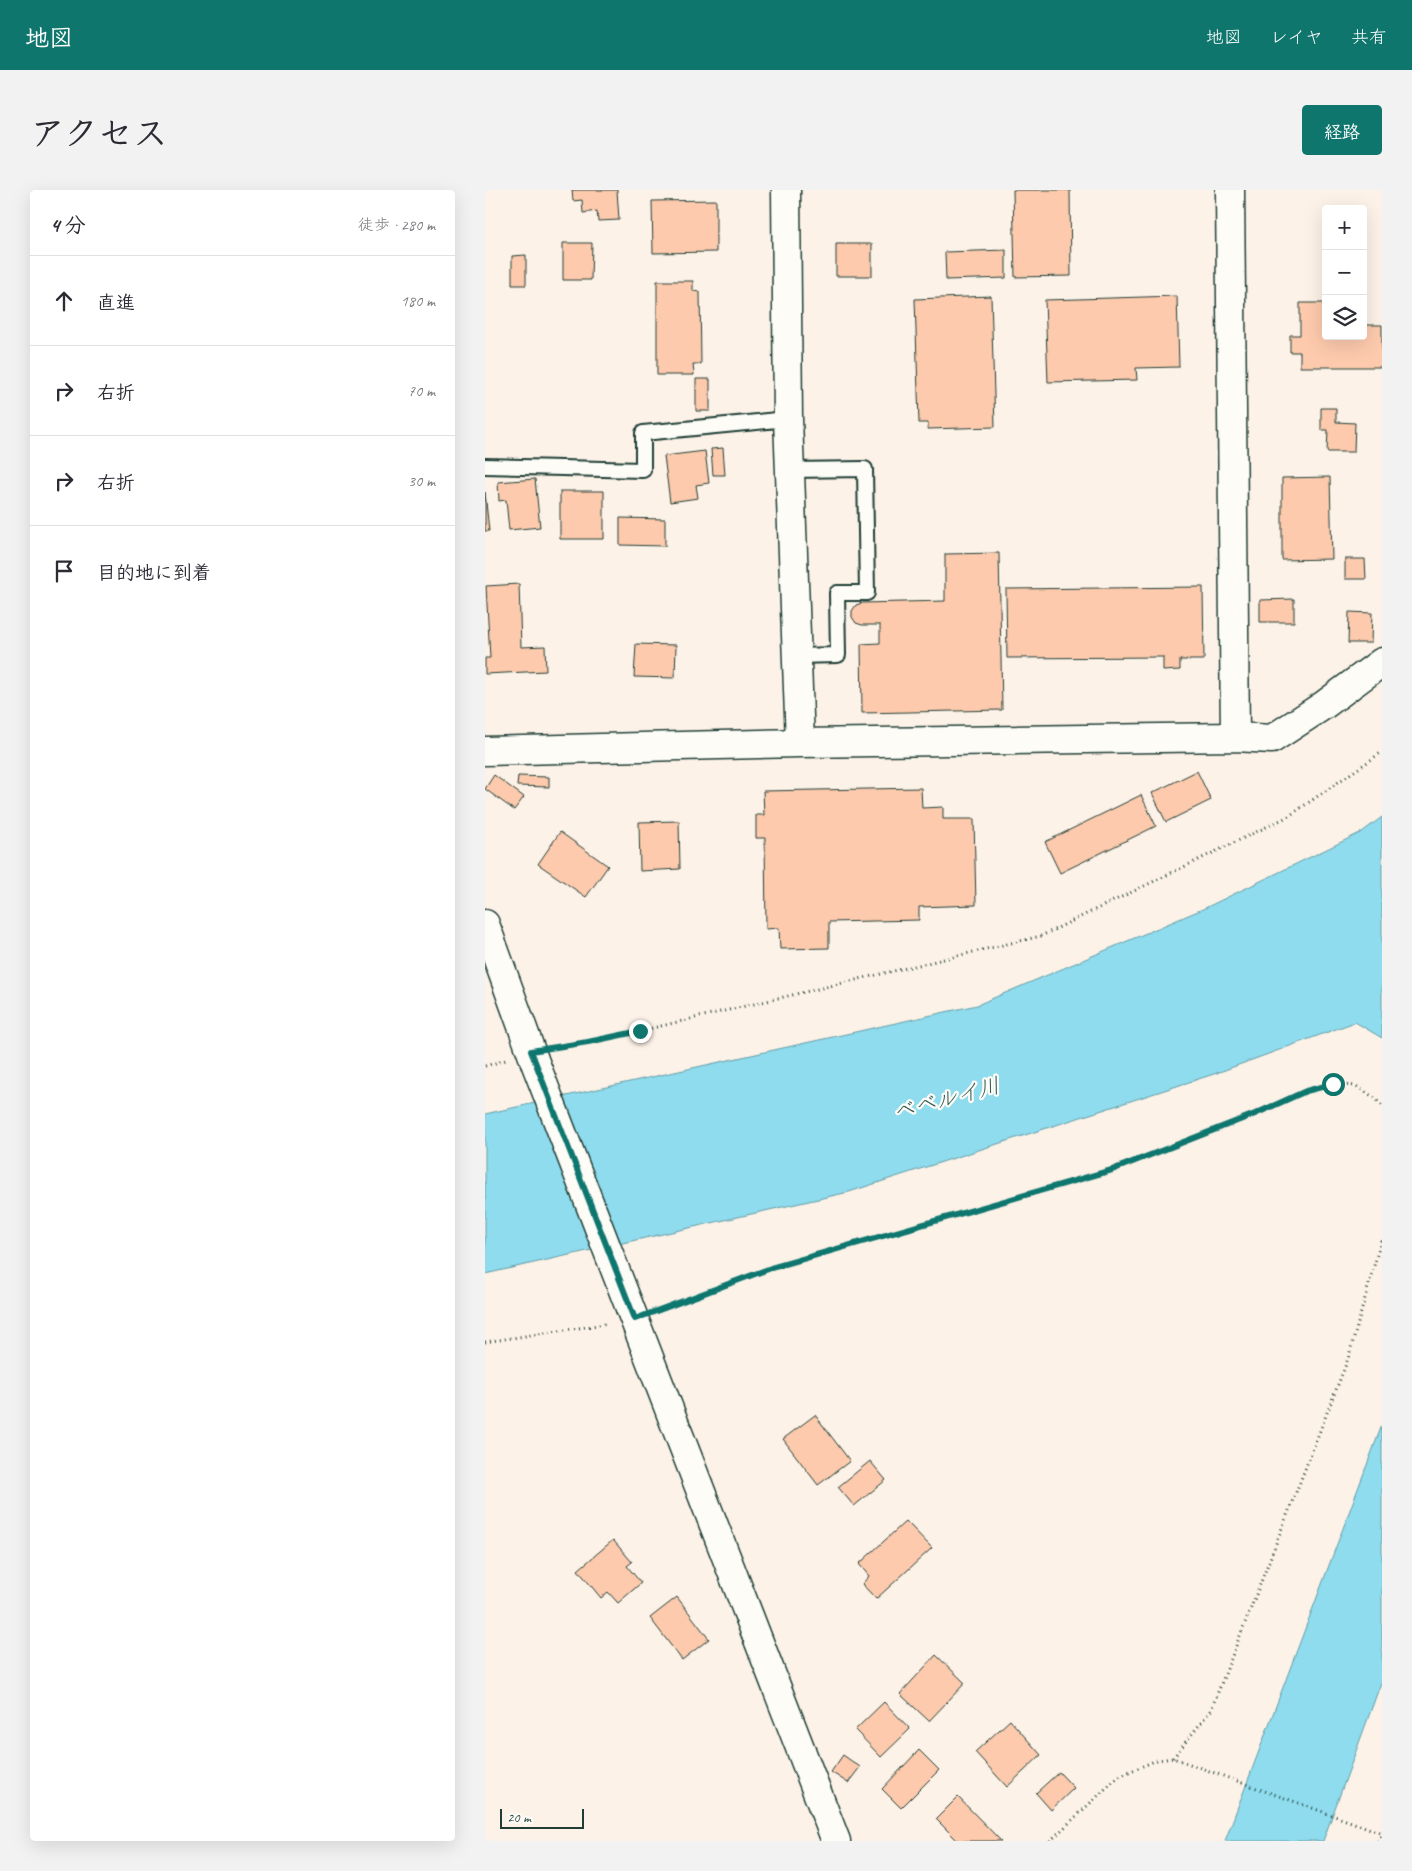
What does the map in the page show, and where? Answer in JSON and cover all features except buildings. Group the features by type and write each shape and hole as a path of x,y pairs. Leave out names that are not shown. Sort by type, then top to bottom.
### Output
{"street":[{"path":"786,190 788,419 799,743"},
{"path":"1229,190 1235,737"},
{"path":"485,751 799,743 1235,737 1272,739 1324,705 1382,662"},
{"path":"485,924 534,1058 836,1841"}],"lane":[{"path":"485,466 643,470 643,433 788,419"},
{"path":"790,470 865,468 867,593 837,593 838,655 796,656"}],"path":[{"path":"534,1058 588,1042 1041,936 1289,816 1382,752"},
{"path":"485,1342 632,1311 771,1268 1112,1170 1255,1114 1306,1091 1333,1084 1356,1086 1375,1098 1382,1106"},
{"path":"1173,1758 1211,1710 1215,1701 1348,1359 1382,1238"},
{"path":"1050,1841 1119,1776 1157,1760 1173,1758 1382,1833 1378,1841"}],"water":[{"name":"ベベルイ川","path":"1382,817 1382,1038 1355,1022 1214,1074 849,1192 485,1274 485,1114 977,1005 1205,908 1362,832"},
{"path":"1382,1425 1382,1680 1323,1841 1225,1841"}],"route":[{"path":"640,1031 531,1051 635,1319 771,1268 1112,1170 1255,1114 1306,1091 1333,1084"}]}
